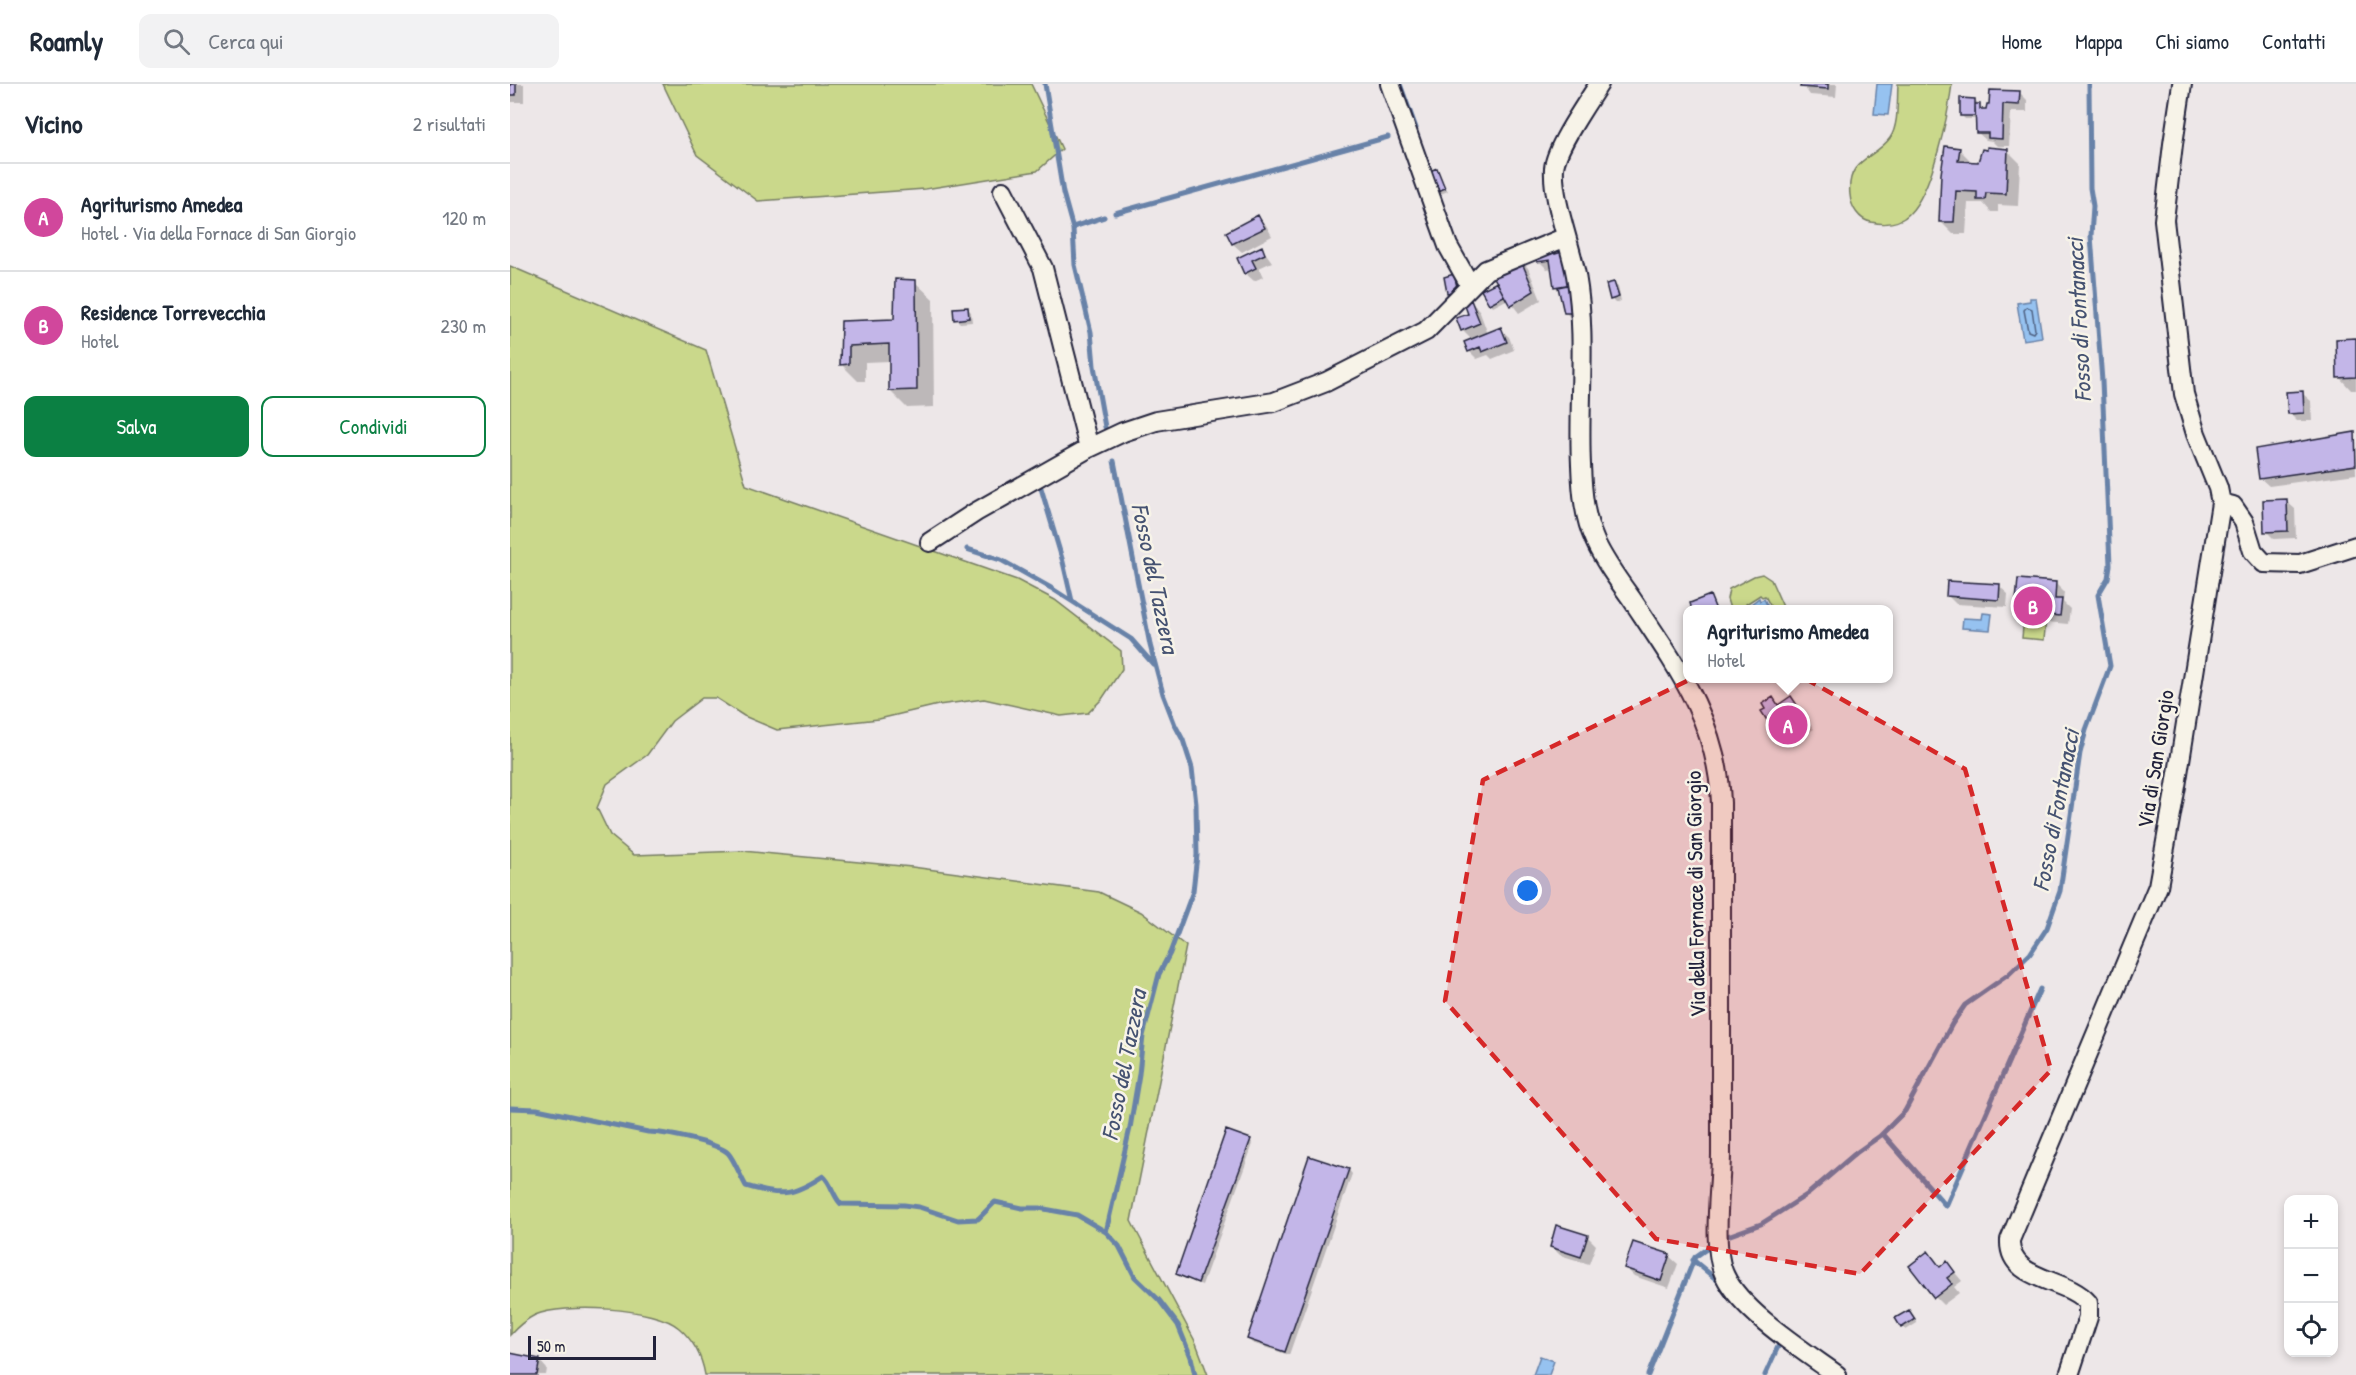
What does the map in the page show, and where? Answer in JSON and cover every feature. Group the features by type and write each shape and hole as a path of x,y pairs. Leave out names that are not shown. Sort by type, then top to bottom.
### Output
{"street":[{"path":"1390,84 1449,246 1470,285"},
{"name":"Via della Fornace di San Giorgio","path":"1599,84 1560,151 1555,165 1555,181 1574,264 1580,310 1583,493 1591,531 1601,553 1683,677"},
{"name":"Via di San Giorgio","path":"2069,1375 2088,1317 2088,1303 2077,1294 2018,1264 2011,1255 2011,1233 2158,886 2221,504 2218,488 2196,434 2184,394 2164,220 2172,144 2182,84"},
{"path":"1004,191 1043,268 1089,448"},
{"path":"930,542 976,512 1089,448 1140,425 1274,402 1312,389 1426,331 1480,274 1500,263 1566,237"},
{"path":"2221,504 2232,506 2244,522 2253,551 2264,563 2300,564 2356,546"},
{"name":"Via della Fornace di San Giorgio","path":"1687,683 1707,729 1719,774 1721,803 1721,1157 1718,1246 1720,1264 1728,1282 1744,1301 1785,1336 1837,1375"}],"highlighted area":[{"path":"1753,649 1965,769 2051,1070 1860,1274 1656,1239 1445,1001 1483,780"}],"green space":[{"path":"663,84 1031,84 1062,149 1037,171 925,189 758,201 697,155"},
{"path":"1898,84 1952,84 1938,153 1925,189 1909,214 1901,220 1876,223 1863,219 1856,212 1851,200 1850,183 1852,173 1857,166 1884,145 1893,133 1897,112"},
{"path":"510,266 706,350 746,485 1017,580 1055,600 1121,651 1122,669 1102,699 1088,713 1061,716 984,699 938,705 879,719 777,730 744,716 716,698 702,698 672,721 647,755 607,784 597,808 610,835 634,855 743,851 912,867 1099,892 1141,912 1186,946 1131,1221 1196,1343 1208,1375 705,1375 696,1349 679,1328 651,1315 609,1309 548,1311 528,1319 510,1335"},
{"path":"1762,574 1771,580 1782,605 1770,605 1765,596 1760,595 1747,605 1729,605 1727,599 1729,589"},
{"path":"2024,616 2046,618 2044,640 2022,638"}],"water":[{"path":"1877,84 1892,84 1888,115 1874,114"},
{"path":"2030,298 2036,298 2042,337 2023,340 2017,303 2030,301"},
{"path":"1759,598 1760,601 1764,599 1767,605 1750,605"},
{"path":"1983,613 1992,614 1990,630 1962,628 1963,618 1982,619"},
{"path":"1540,1356 1554,1361 1549,1375 1533,1375"}],"building":[{"path":"510,84 516,84 516,95 510,95"},
{"path":"1801,84 1828,84 1828,89 1800,87"},
{"path":"1990,90 2020,91 2019,105 2003,104 2002,139 1988,138 1988,133 1976,133 1975,104 1980,104 1980,109 1986,109 1989,104"},
{"path":"1960,98 1975,99 1975,116 1960,116"},
{"path":"1945,146 1960,148 1958,161 1978,162 1982,149 1987,150 1987,147 2008,149 2006,194 1986,193 1985,200 1977,200 1977,192 1956,191 1954,222 1939,222"},
{"path":"1437,168 1445,188 1434,193 1425,173"},
{"path":"1258,215 1265,228 1232,244 1226,232"},
{"path":"1262,246 1265,254 1252,260 1256,268 1244,274 1237,258"},
{"path":"1553,248 1555,254 1562,252 1572,284 1554,287 1550,260 1537,262 1535,253"},
{"path":"1520,258 1534,291 1510,306 1491,272"},
{"path":"1454,274 1458,291 1447,293 1444,277"},
{"path":"895,279 916,280 917,390 889,391 889,344 849,346 849,364 840,365 841,321 894,319"},
{"path":"1497,282 1504,296 1489,304 1481,290"},
{"path":"1614,282 1619,297 1610,300 1606,284"},
{"path":"1572,284 1575,313 1564,313 1558,287"},
{"path":"1471,300 1480,323 1461,331 1456,318 1468,314 1464,303"},
{"path":"968,307 969,318 954,320 953,308"},
{"path":"1501,327 1507,342 1482,352 1480,347 1468,352 1464,342"},
{"path":"2356,338 2356,377 2337,378 2336,339"},
{"path":"2303,391 2304,413 2288,414 2286,392"},
{"path":"2355,432 2356,465 2259,479 2255,449"},
{"path":"2287,499 2288,531 2264,532 2263,500"},
{"path":"2018,579 2056,582 2055,599 2062,599 2060,616 2015,612"},
{"path":"1947,581 2000,584 1999,600 1946,596"},
{"path":"1710,595 1714,605 1691,605 1690,603"},
{"path":"1791,696 1807,720 1779,739 1761,711 1765,709 1762,704 1773,697 1778,705"},
{"path":"1226,1130 1251,1139 1198,1283 1176,1274"},
{"path":"1309,1156 1349,1169 1285,1352 1247,1339"},
{"path":"1556,1225 1588,1235 1581,1257 1550,1247"},
{"path":"1633,1242 1670,1254 1661,1281 1624,1268"},
{"path":"1928,1251 1940,1267 1947,1261 1955,1272 1947,1278 1952,1284 1934,1298 1909,1266"},
{"path":"1909,1310 1915,1319 1901,1328 1895,1318"},
{"path":"510,1353 540,1359 537,1375 510,1375"}],"waterway":[{"name":"Fosso del Tazzera","path":"1045,84 1063,193 1073,229 1075,265 1091,332 1094,366 1105,427"},
{"path":"1400,84 1416,128"},
{"name":"Fosso di Fontanacci","path":"1722,1238 1761,1224 1808,1194 1856,1153 1880,1136 1905,1111 1952,1024 1965,1005 2008,975 2030,954 2047,928 2060,891 2080,753 2086,730 2110,666 2098,595 2108,578 2110,565 2102,381 2091,236 2093,206 2090,188 2089,84"},
{"path":"1115,213 1388,137"},
{"path":"1073,227 1104,217"},
{"name":"Fosso del Tazzera","path":"1106,1232 1130,1128 1143,1036 1159,974 1170,953 1193,891 1197,855 1196,804 1192,768 1183,740 1163,694 1150,645 1114,461"},
{"path":"1041,488 1072,601"},
{"path":"967,549 1001,560 1051,588 1131,639 1153,664"},
{"path":"1883,1134 1946,1206 2040,989"},
{"path":"510,1108 537,1109 702,1142 728,1153 746,1186 768,1192 794,1191 823,1176 841,1204 919,1207 958,1220 978,1219 995,1202 1077,1215 1106,1232 1119,1246 1135,1277 1159,1300 1178,1325 1191,1357 1195,1375"},
{"name":"Fosso di Fontanacci","path":"1648,1375 1695,1257 1715,1243"},
{"path":"1693,1260 1722,1284"},
{"path":"1765,1375 1781,1340"}],"place":[{"name":"Residence Torrevecchia","path":"2033,606"},
{"name":"Agriturismo Amedea","path":"1788,725"}]}
